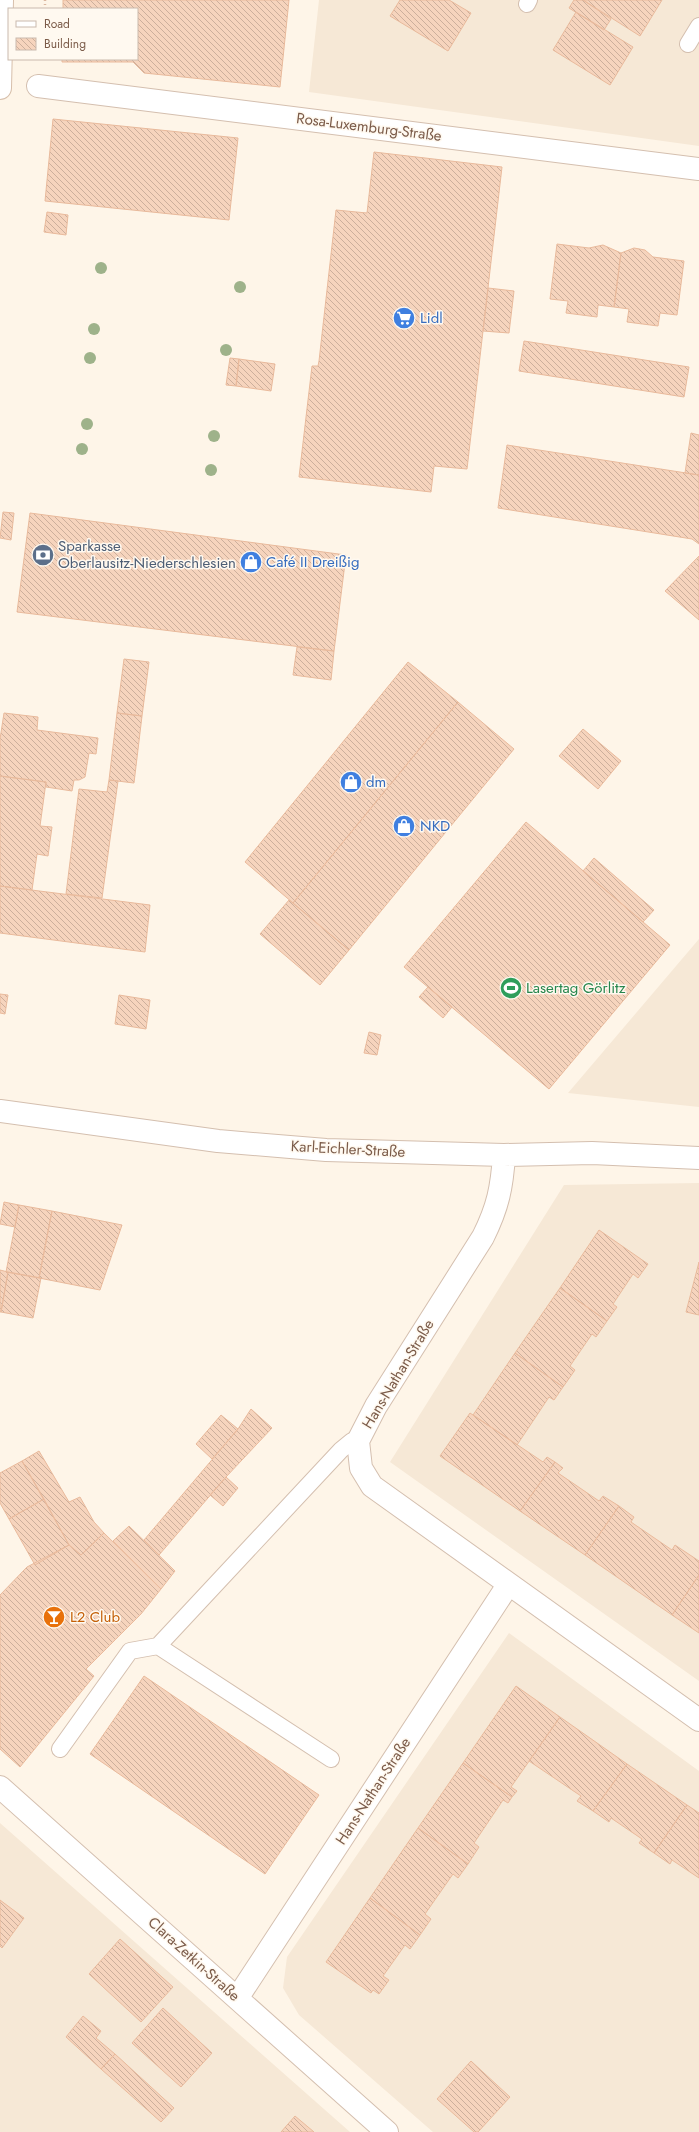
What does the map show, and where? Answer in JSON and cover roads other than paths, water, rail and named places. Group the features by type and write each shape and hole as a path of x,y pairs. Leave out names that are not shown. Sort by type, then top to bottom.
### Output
{"street":[{"path":"0,88 2,0"},
{"name":"Rosa-Luxemburg-Straße","path":"38,86 699,169"},
{"name":"Karl-Eichler-Straße","path":"0,1111 218,1141 326,1150 504,1155 592,1153 699,1158"},
{"name":"Hans-Nathan-Straße","path":"504,1155 501,1190 483,1237 376,1406 358,1441 361,1468 372,1486 508,1585 699,1720"},
{"name":"Hans-Nathan-Straße","path":"238,1998 508,1585"},
{"name":"Clara-Zetkin-Straße","path":"0,1787 387,2132"}],"lane":[{"path":"688,44 699,26"},
{"path":"60,1749 130,1651 158,1646 341,1450 352,1441 358,1441"},
{"path":"158,1646 331,1759"}],"place":[{"name":"Lidl","path":"404,318"},
{"name":"Sparkasse Oberlausitz-Niederschlesien","path":"43,555"},
{"name":"Café II Dreißig","path":"251,562"},
{"name":"dm","path":"351,782"},
{"name":"NKD","path":"404,826"},
{"name":"Lasertag Görlitz","path":"511,988"},
{"name":"L2 Club","path":"54,1617"}]}
